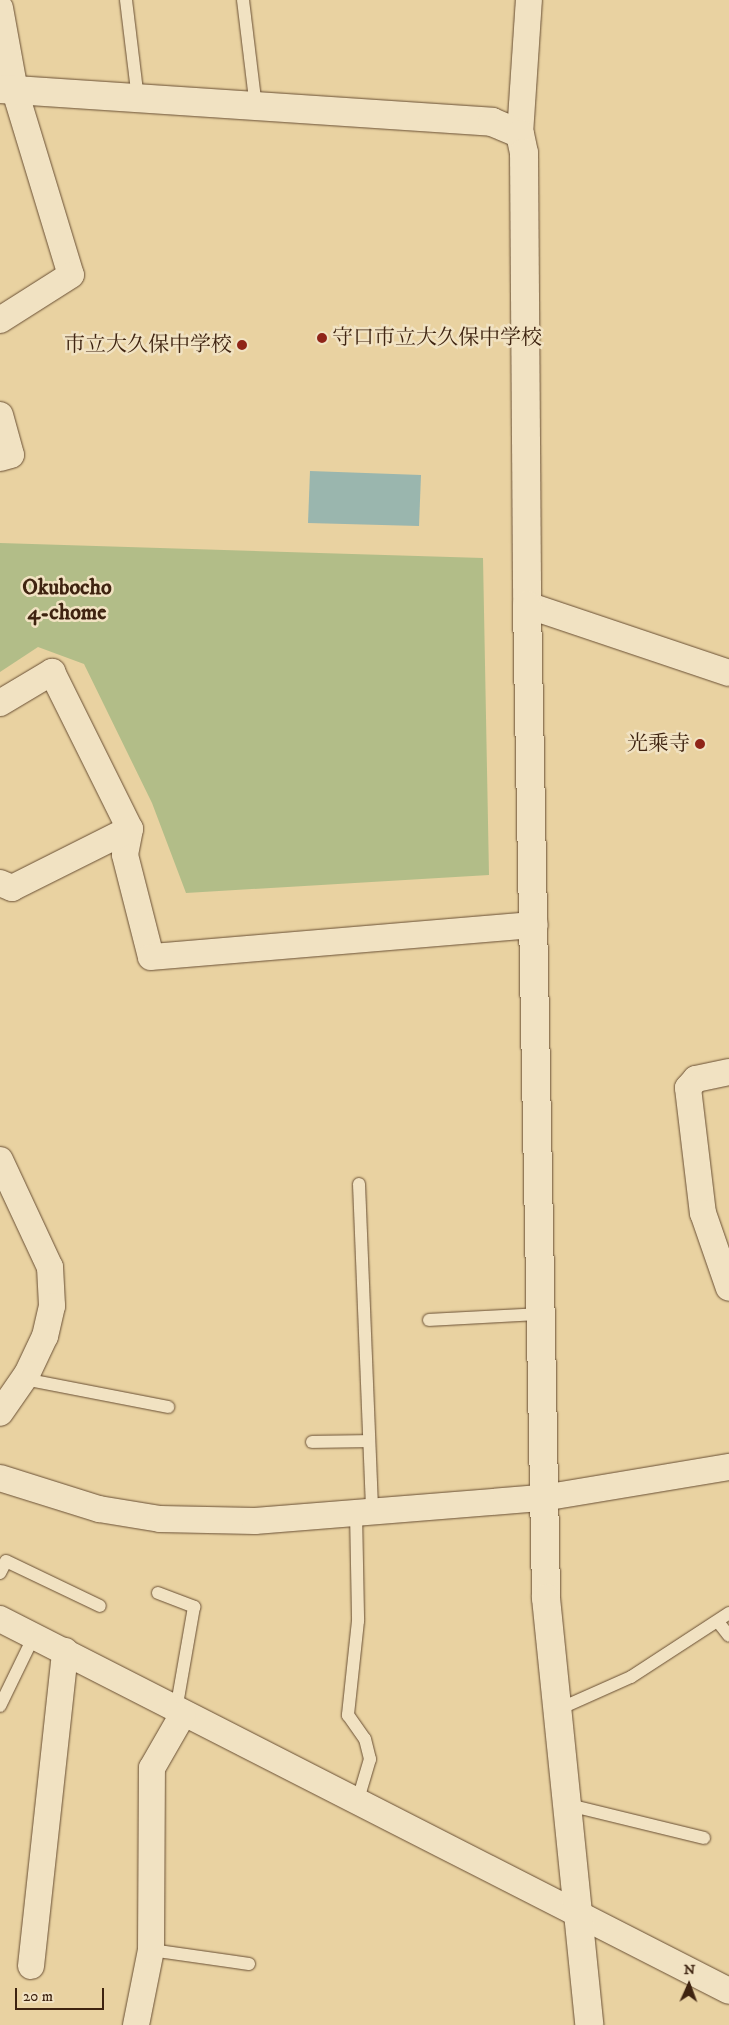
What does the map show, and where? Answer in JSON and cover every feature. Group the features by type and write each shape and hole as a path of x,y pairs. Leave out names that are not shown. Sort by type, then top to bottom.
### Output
{"street":[{"path":"530,0 520,134 524,152 527,605 535,925 543,1498 546,1598 582,1918 589,2025"},
{"path":"0,8 8,90 71,275 0,320"},
{"path":"8,90 492,122 520,134"},
{"path":"0,415 12,455 0,458"},
{"path":"527,605 729,674"},
{"path":"0,703 52,672 130,829 125,855 151,956 535,925"},
{"path":"0,883 12,888 130,829"},
{"path":"729,1072 696,1079 688,1088 703,1213 729,1288"},
{"path":"0,1413 24,1379 45,1336 52,1306 50,1267 2,1169"},
{"path":"0,1478 99,1509 160,1519 262,1521 543,1498 729,1467"},
{"path":"0,1619 65,1650 180,1712 357,1803 729,1991"},
{"path":"31,1966 65,1650"},
{"path":"136,2025 151,1950 152,1768 180,1712"}],"lane":[{"path":"126,0 138,99"},
{"path":"243,0 256,107"},
{"path":"357,1803 370,1760 365,1739 348,1715 358,1621 369,1441 359,1184"},
{"path":"429,1320 541,1314"},
{"path":"24,1379 168,1407"},
{"path":"312,1442 369,1441"},
{"path":"0,1573 6,1561 100,1606"},
{"path":"158,1593 194,1607 180,1712"},
{"path":"559,1708 631,1677 719,1623 729,1613"},
{"path":"719,1623 729,1636"},
{"path":"0,1706 34,1636"},
{"path":"569,1805 704,1838"},
{"path":"151,1950 249,1964"}],"green space":[{"path":"0,543 483,558 489,875 186,893 152,803 84,664 38,647 0,672"}],"water":[{"path":"310,471 421,475 419,526 308,523"}],"place":[{"name":"守口市立大久保中学校","path":"322,338"},
{"name":"市立大久保中学校","path":"242,345"},
{"name":"光乘寺","path":"700,744"}],"district":[{"name":"Okubocho 4-chome","path":"67,600"}]}
